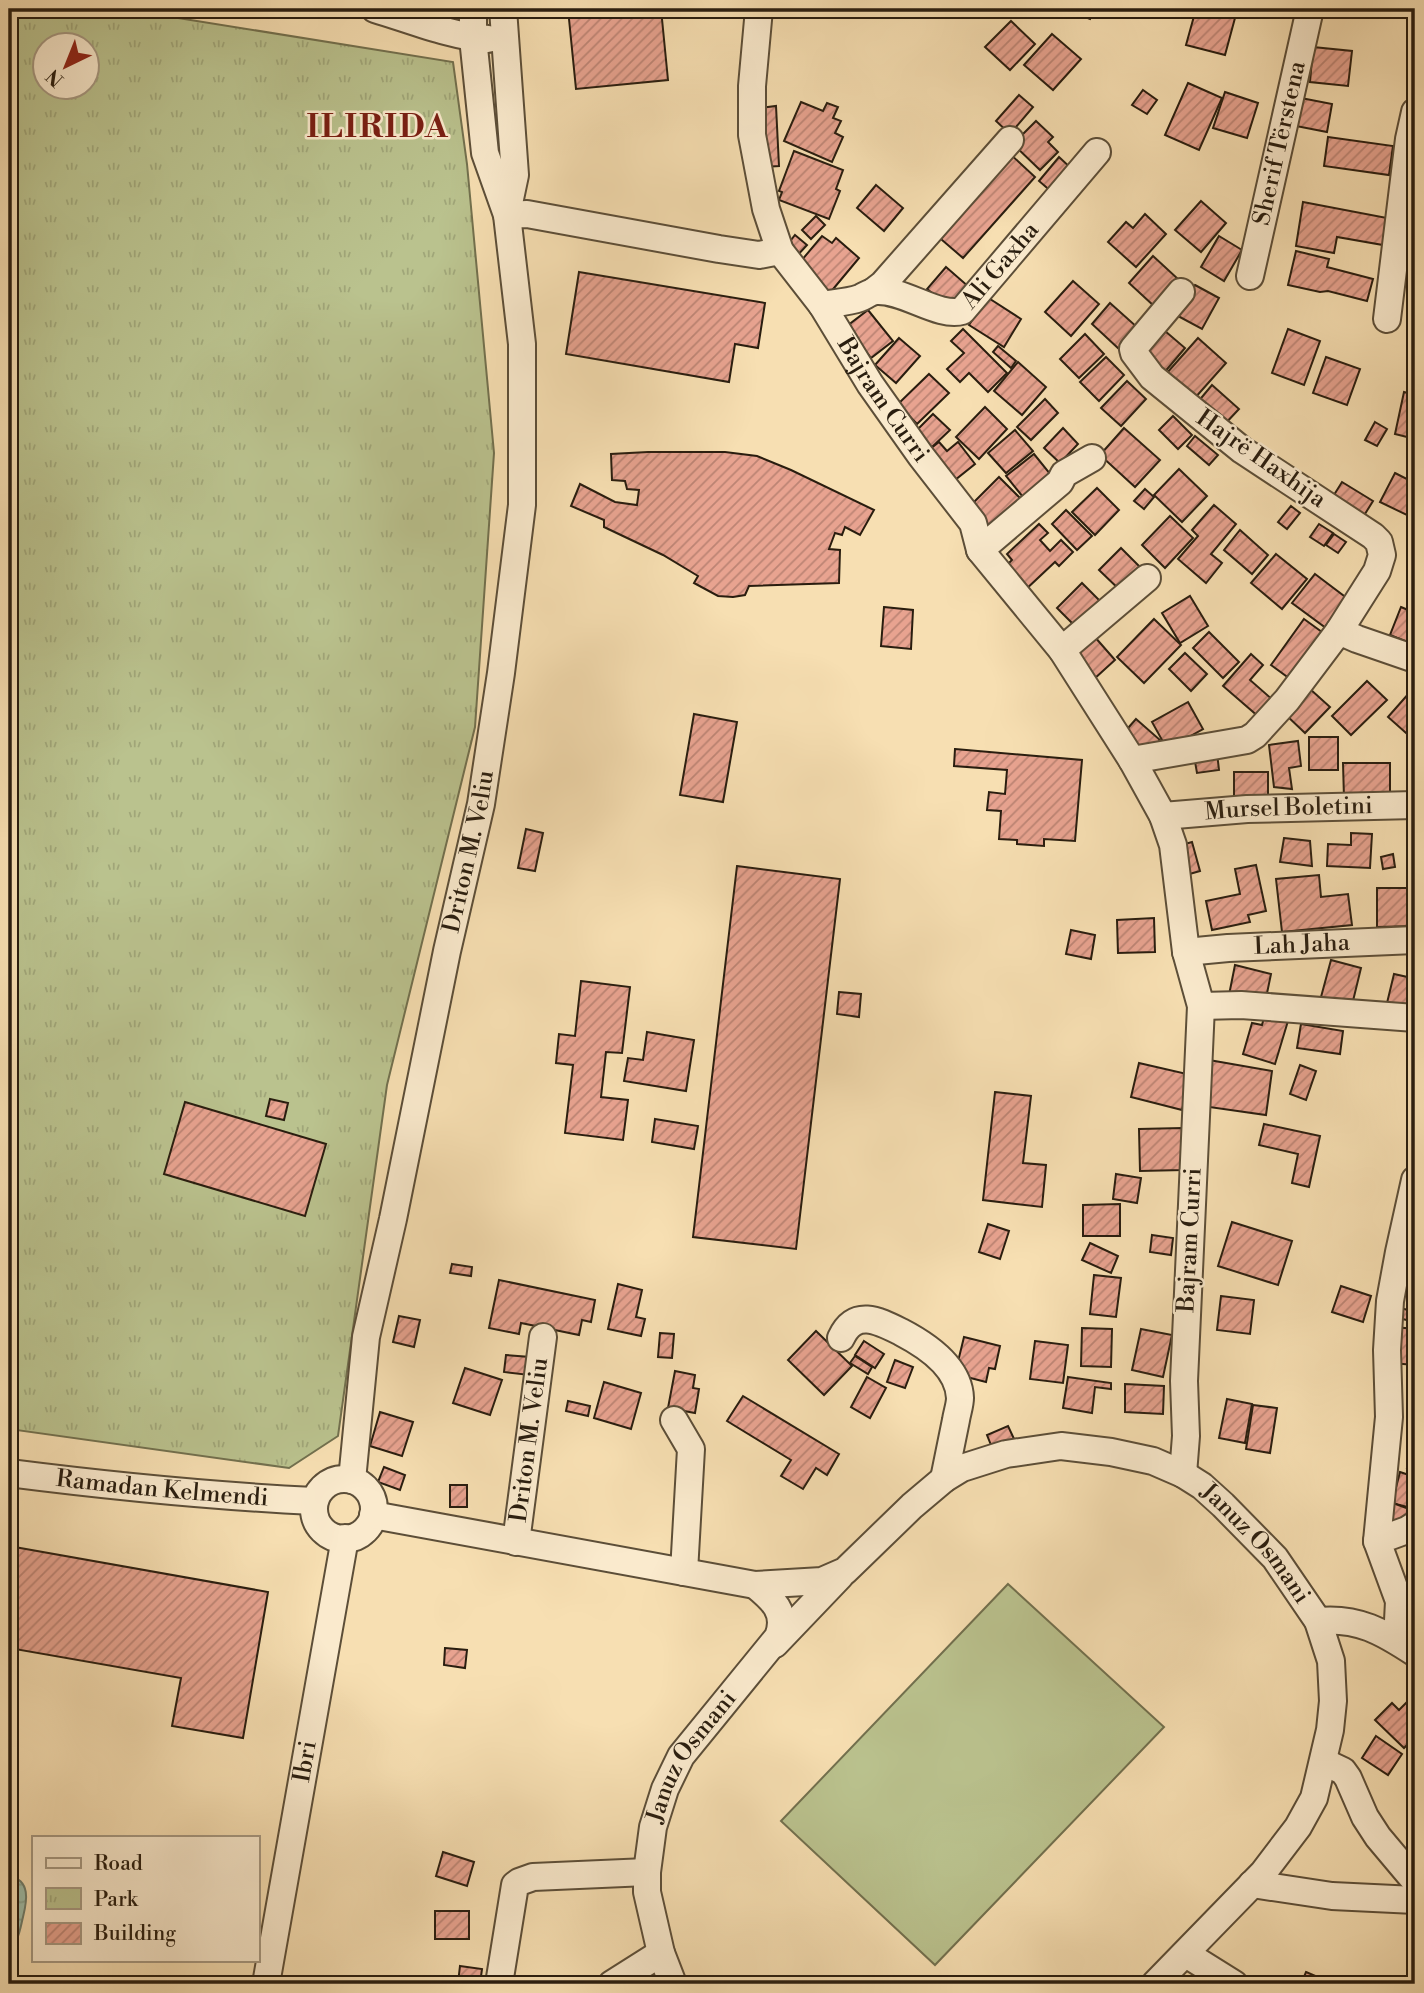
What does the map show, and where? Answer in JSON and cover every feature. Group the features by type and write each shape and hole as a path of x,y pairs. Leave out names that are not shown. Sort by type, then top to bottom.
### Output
{"street":[{"path":"375,9 490,20"},
{"name":"Bajram Curri","path":"759,9 752,86 752,135 766,209 780,251 822,304 870,384 921,456 973,523 980,550 1062,650 1132,760 1163,816 1173,845 1186,951 1201,1006 1184,1381 1186,1436 1183,1474"},
{"name":"Sherif Tërstena","path":"1250,276 1310,9"},
{"name":"Driton M. Veliu","path":"352,1480 366,1337 393,1219 447,951 481,804 522,505 522,344 507,215 515,175 490,20"},
{"path":"1387,319 1409,139 1415,112"},
{"name":"Ali Gaxha","path":"822,304 859,299 883,284 1010,140"},
{"name":"Ali Gaxha","path":"874,291 908,298 948,312 962,311 1097,152"},
{"path":"507,215 540,216 759,255 780,251"},
{"name":"Hajrë Haxhija","path":"1132,760 1247,740 1255,735 1287,700 1339,631 1377,571 1381,555 1379,542 1373,536 1242,450 1172,395 1134,353 1133,349 1181,292"},
{"path":"980,550 1060,482 1064,474 1092,458"},
{"path":"1062,650 1147,578"},
{"path":"1339,631 1415,659"},
{"name":"Mursel Boletini","path":"1163,816 1247,809 1415,805"},
{"name":"Lah Jaha","path":"1186,951 1415,940"},
{"path":"1201,1006 1241,1005 1415,1018"},
{"path":"1406,1647 1399,1601 1377,1541 1389,1417 1387,1350 1390,1301 1415,1180"},
{"path":"841,1338 853,1322 873,1319 923,1343 946,1365 954,1378 960,1398 944,1479"},
{"name":"Driton M. Veliu","path":"516,1542 543,1337"},
{"path":"674,1420 691,1449 684,1572"},
{"name":"Januz Osmani","path":"764,1655 912,1506 944,1479 962,1468 1006,1454 1061,1446 1143,1459 1183,1474 1202,1486 1275,1558 1318,1621 1331,1661 1332,1711 1324,1762 1314,1798 1298,1828 1252,1884 1155,1984"},
{"name":"Ramadan Kelmendi","path":"9,1473 116,1486 314,1502"},
{"path":"343,1479 352,1480 367,1490 373,1506 369,1524 363,1532 345,1538 328,1534 316,1520 314,1502 318,1492 325,1485 343,1479"},
{"name":"Driton M. Veliu","path":"373,1515 755,1584"},
{"path":"1377,1541 1415,1525"},
{"name":"Ibri","path":"266,1984 345,1538"},
{"name":"Januz Osmani","path":"755,1584 822,1581 845,1571"},
{"name":"Januz Osmani","path":"673,1984 661,1954 647,1892 653,1827 665,1789 681,1756 778,1637 782,1624 774,1601 755,1584"},
{"path":"1318,1621 1367,1625 1406,1647"},
{"path":"1324,1762 1343,1771 1365,1817 1378,1837 1415,1881"},
{"path":"499,1984 515,1885 533,1877 647,1872"},
{"path":"1252,1884 1332,1896 1415,1900"},
{"path":"612,1984 661,1954"},
{"path":"1186,1954 1234,1984"}],"green space":[{"path":"9,9 122,9 453,62 467,164 494,453 475,727 387,1085 338,1436 289,1468 9,1429"},
{"path":"1008,1584 1164,1727 935,1965 781,1821"}],"water":[{"path":"9,1876 21,1882 26,1898 19,1934 9,1948"}],"building":[{"path":"568,9 661,9 668,80 576,89"},
{"path":"1064,9 1093,9 1090,19"},
{"path":"1196,9 1235,18 1225,55 1186,45"},
{"path":"1347,9 1385,9 1385,16"},
{"path":"1011,21 1035,44 1010,70 985,47"},
{"path":"1052,34 1081,59 1053,90 1024,65"},
{"path":"1313,47 1352,51 1348,86 1310,82"},
{"path":"1188,83 1222,98 1199,150 1165,135"},
{"path":"1143,90 1157,100 1147,114 1132,105"},
{"path":"1225,92 1258,103 1247,138 1213,128"},
{"path":"1019,95 1033,107 1010,134 996,121"},
{"path":"1301,98 1332,104 1327,132 1296,126"},
{"path":"801,102 823,111 827,103 838,107 833,118 841,121 835,133 843,137 832,162 784,141"},
{"path":"776,106 779,166 764,167 760,108"},
{"path":"1036,121 1053,137 1048,142 1058,152 1040,170 1013,144"},
{"path":"1328,137 1393,146 1389,175 1324,166"},
{"path":"794,151 843,170 836,189 840,191 829,219 779,200 782,192 779,191"},
{"path":"1008,152 1035,177 963,258 935,234"},
{"path":"1059,157 1073,170 1053,193 1039,181"},
{"path":"876,185 903,208 884,231 857,208"},
{"path":"1201,201 1226,223 1201,252 1175,230"},
{"path":"1303,202 1387,218 1383,245 1337,237 1334,253 1296,246"},
{"path":"1145,214 1166,234 1136,267 1108,242 1126,222 1133,228"},
{"path":"816,216 825,225 811,239 802,230"},
{"path":"795,235 807,245 795,258 784,249"},
{"path":"822,236 832,243 836,238 859,258 829,294 796,267"},
{"path":"1219,236 1242,250 1224,281 1201,267"},
{"path":"1296,251 1329,259 1327,267 1373,279 1367,301 1288,285"},
{"path":"1153,256 1178,279 1154,306 1129,283"},
{"path":"946,267 969,287 951,308 927,289"},
{"path":"579,272 765,303 758,348 735,344 729,382 566,354"},
{"path":"1073,281 1099,304 1071,336 1045,312"},
{"path":"1195,285 1219,298 1202,329 1178,316"},
{"path":"987,297 1021,319 1004,347 969,325"},
{"path":"1110,303 1138,328 1119,349 1092,324"},
{"path":"868,310 893,341 871,358 847,326"},
{"path":"963,329 1007,373 988,392 969,373 960,382 947,369 964,353 951,341"},
{"path":"1288,329 1320,341 1304,385 1272,373"},
{"path":"1165,331 1185,348 1163,374 1143,357"},
{"path":"1085,334 1104,354 1079,378 1060,359"},
{"path":"899,338 920,356 896,383 875,365"},
{"path":"1198,338 1226,363 1194,399 1166,374"},
{"path":"998,346 1016,361 1011,368 993,352"},
{"path":"1106,357 1124,375 1099,401 1080,382"},
{"path":"1326,357 1360,369 1347,405 1313,393"},
{"path":"1018,362 1046,387 1022,415 994,391"},
{"path":"929,374 949,393 917,424 898,404"},
{"path":"1127,381 1146,399 1121,426 1101,408"},
{"path":"1212,385 1239,409 1223,426 1197,403"},
{"path":"1404,392 1415,395 1415,439 1395,434"},
{"path":"1045,399 1058,413 1031,440 1017,427"},
{"path":"985,407 1007,429 979,459 956,437"},
{"path":"933,414 950,430 931,448 915,432"},
{"path":"1173,416 1192,435 1178,449 1159,430"},
{"path":"1375,422 1387,429 1377,446 1365,440"},
{"path":"1063,428 1078,444 1060,463 1044,448"},
{"path":"1124,428 1160,460 1135,487 1100,455"},
{"path":"1015,430 1033,451 1006,473 988,453"},
{"path":"1195,436 1218,455 1209,465 1187,446"},
{"path":"939,442 947,451 958,442 975,464 950,484 925,453"},
{"path":"725,452 757,456 874,510 860,535 845,527 842,535 835,533 829,549 840,550 839,583 749,586 745,595 718,596 694,583 698,576 663,555 604,527 604,520 571,506 580,484 615,502 637,505 639,490 627,489 625,481 612,480 611,454"},
{"path":"1034,454 1051,475 1023,497 1006,476"},
{"path":"1179,469 1207,496 1182,522 1154,495"},
{"path":"1395,473 1415,483 1415,508 1411,517 1380,502"},
{"path":"999,477 1026,504 994,535 967,509"},
{"path":"1342,482 1373,501 1360,522 1329,503"},
{"path":"1097,488 1119,510 1095,535 1072,512"},
{"path":"1145,489 1154,497 1144,509 1134,501"},
{"path":"1214,505 1236,524 1211,554 1222,563 1206,583 1178,559 1198,536 1192,530"},
{"path":"1291,506 1300,513 1287,529 1278,522"},
{"path":"1066,510 1092,536 1077,550 1052,524"},
{"path":"1170,516 1193,538 1165,568 1142,545"},
{"path":"1039,524 1048,533 1040,540 1050,551 1061,540 1073,552 1059,566 1055,562 1023,592 1002,570 1012,560 1007,554"},
{"path":"1319,524 1333,533 1324,546 1310,537"},
{"path":"1240,530 1268,555 1252,574 1224,550"},
{"path":"1334,534 1346,542 1338,553 1326,545"},
{"path":"1121,548 1144,571 1123,593 1099,570"},
{"path":"1276,554 1307,579 1282,609 1251,583"},
{"path":"1315,574 1348,599 1326,628 1292,603"},
{"path":"1082,583 1105,606 1080,631 1057,608"},
{"path":"1190,596 1208,626 1180,643 1162,613"},
{"path":"884,607 913,610 911,649 881,646"},
{"path":"1401,607 1415,613 1415,645 1390,635"},
{"path":"1154,619 1181,645 1144,683 1117,657"},
{"path":"1304,619 1326,635 1293,681 1271,665"},
{"path":"1209,632 1239,662 1223,678 1193,648"},
{"path":"1094,636 1115,660 1094,679 1073,655"},
{"path":"1185,653 1207,674 1191,691 1169,669"},
{"path":"1251,654 1263,665 1250,680 1274,701 1259,717 1223,686"},
{"path":"1367,681 1387,700 1351,735 1332,716"},
{"path":"1310,689 1330,707 1305,733 1286,715"},
{"path":"1410,692 1415,697 1414,740 1388,717"},
{"path":"1188,702 1203,729 1167,749 1152,722"},
{"path":"694,714 737,722 723,802 680,795"},
{"path":"1136,719 1160,740 1146,757 1121,736"},
{"path":"1309,737 1338,737 1338,770 1309,770"},
{"path":"1298,741 1301,766 1289,768 1292,789 1274,787 1269,745"},
{"path":"955,749 1082,760 1075,841 1044,839 1044,846 1017,844 1017,840 999,839 1001,811 987,810 989,792 1005,794 1007,770 954,766"},
{"path":"1217,753 1219,770 1197,773 1194,756"},
{"path":"1343,763 1390,763 1390,798 1344,798"},
{"path":"1234,772 1268,772 1268,800 1234,800"},
{"path":"1409,816 1415,816 1415,852 1409,852"},
{"path":"526,829 543,833 535,871 518,868"},
{"path":"1351,833 1372,834 1370,868 1327,866 1328,844 1351,845"},
{"path":"1284,838 1310,841 1312,866 1280,862"},
{"path":"1192,842 1200,871 1186,875 1178,846"},
{"path":"1393,854 1395,867 1383,869 1381,857"},
{"path":"1256,865 1266,911 1248,915 1250,922 1212,930 1206,901 1240,894 1235,869"},
{"path":"737,866 840,879 796,1249 693,1237"},
{"path":"1319,875 1321,897 1348,894 1352,925 1282,932 1276,879"},
{"path":"1377,888 1415,888 1415,926 1377,927"},
{"path":"1154,918 1155,952 1118,953 1117,920"},
{"path":"1071,930 1095,935 1091,959 1066,954"},
{"path":"1331,960 1361,968 1352,1005 1321,997"},
{"path":"1235,965 1271,974 1265,1003 1229,995"},
{"path":"1415,967 1415,1010 1387,1003 1394,974 1412,978"},
{"path":"581,981 630,987 622,1053 606,1052 601,1097 628,1100 623,1140 565,1133 573,1065 556,1063 559,1034 575,1036"},
{"path":"839,992 861,994 859,1017 837,1014"},
{"path":"1265,1014 1288,1021 1275,1064 1243,1054 1252,1023 1262,1025"},
{"path":"1301,1024 1343,1031 1340,1054 1297,1048"},
{"path":"647,1032 694,1040 686,1091 624,1081 628,1058 643,1060"},
{"path":"1209,1060 1272,1071 1266,1115 1202,1106"},
{"path":"1139,1063 1187,1074 1189,1084 1182,1110 1131,1097"},
{"path":"1300,1065 1316,1071 1306,1100 1290,1094"},
{"path":"995,1092 1031,1096 1023,1163 1046,1165 1042,1207 983,1200"},
{"path":"270,1099 288,1103 284,1120 266,1116"},
{"path":"185,1102 326,1144 305,1216 164,1174"},
{"path":"655,1119 698,1126 694,1149 652,1142"},
{"path":"1264,1124 1320,1136 1309,1187 1292,1183 1298,1154 1259,1145"},
{"path":"1182,1128 1183,1170 1140,1171 1139,1129"},
{"path":"1116,1174 1141,1178 1137,1203 1113,1199"},
{"path":"1120,1204 1120,1236 1083,1236 1083,1205"},
{"path":"1232,1222 1292,1241 1278,1285 1218,1266"},
{"path":"988,1224 1009,1231 1000,1259 979,1252"},
{"path":"1152,1235 1173,1238 1171,1255 1150,1252"},
{"path":"1090,1243 1118,1256 1111,1273 1082,1260"},
{"path":"452,1264 472,1267 471,1276 450,1273"},
{"path":"1094,1275 1121,1278 1116,1317 1090,1314"},
{"path":"499,1280 595,1300 591,1322 582,1320 579,1335 521,1323 519,1334 489,1328"},
{"path":"618,1284 642,1290 636,1317 645,1319 641,1336 608,1329"},
{"path":"1341,1286 1371,1296 1363,1322 1332,1312"},
{"path":"1221,1296 1254,1300 1250,1334 1217,1330"},
{"path":"1397,1307 1415,1312 1415,1322 1394,1317"},
{"path":"399,1316 420,1320 414,1347 393,1342"},
{"path":"1394,1327 1415,1329 1415,1365 1391,1363"},
{"path":"1082,1328 1112,1329 1111,1367 1081,1366"},
{"path":"1141,1329 1172,1335 1163,1377 1132,1370"},
{"path":"816,1331 852,1366 824,1395 788,1360"},
{"path":"660,1333 674,1334 672,1358 658,1357"},
{"path":"964,1337 1000,1346 995,1369 989,1368 986,1382 955,1374"},
{"path":"864,1341 884,1354 875,1368 855,1355"},
{"path":"1035,1341 1068,1345 1063,1383 1030,1379"},
{"path":"506,1355 530,1357 529,1375 504,1372"},
{"path":"855,1356 872,1367 868,1374 850,1363"},
{"path":"895,1360 913,1367 905,1388 887,1382"},
{"path":"465,1368 502,1380 490,1415 453,1403"},
{"path":"675,1371 695,1375 693,1388 699,1389 695,1413 668,1408"},
{"path":"867,1377 886,1388 870,1418 851,1407"},
{"path":"1068,1377 1111,1383 1111,1389 1095,1387 1092,1413 1063,1408"},
{"path":"604,1382 641,1393 631,1429 594,1418"},
{"path":"1125,1384 1164,1386 1163,1414 1125,1412"},
{"path":"743,1396 839,1454 827,1475 816,1468 803,1489 781,1476 791,1460 727,1421"},
{"path":"1227,1399 1252,1404 1245,1443 1219,1438"},
{"path":"568,1401 590,1406 588,1416 566,1411"},
{"path":"1253,1405 1277,1408 1270,1453 1246,1449"},
{"path":"380,1412 413,1422 402,1456 370,1446"},
{"path":"1008,1426 1015,1441 993,1450 987,1435"},
{"path":"1415,1438 1415,1470 1407,1468"},
{"path":"384,1467 405,1475 400,1490 378,1482"},
{"path":"1400,1472 1415,1477 1415,1509 1392,1503"},
{"path":"450,1485 467,1485 467,1507 450,1507"},
{"path":"1390,1502 1412,1510 1405,1529 1383,1522"},
{"path":"9,1546 268,1592 243,1738 172,1726 181,1678 9,1648"},
{"path":"445,1648 467,1650 465,1668 444,1665"},
{"path":"1407,1702 1415,1710 1415,1737 1404,1748 1375,1720 1392,1703 1399,1710"},
{"path":"1376,1736 1402,1754 1388,1775 1362,1758"},
{"path":"443,1852 474,1862 467,1886 436,1876"},
{"path":"435,1911 469,1911 469,1939 435,1939"},
{"path":"460,1966 482,1969 480,1984 458,1983"},
{"path":"1306,1972 1332,1983 1301,1984"}],"district":[{"name":"ILIRIDA","path":"378,127"}]}
